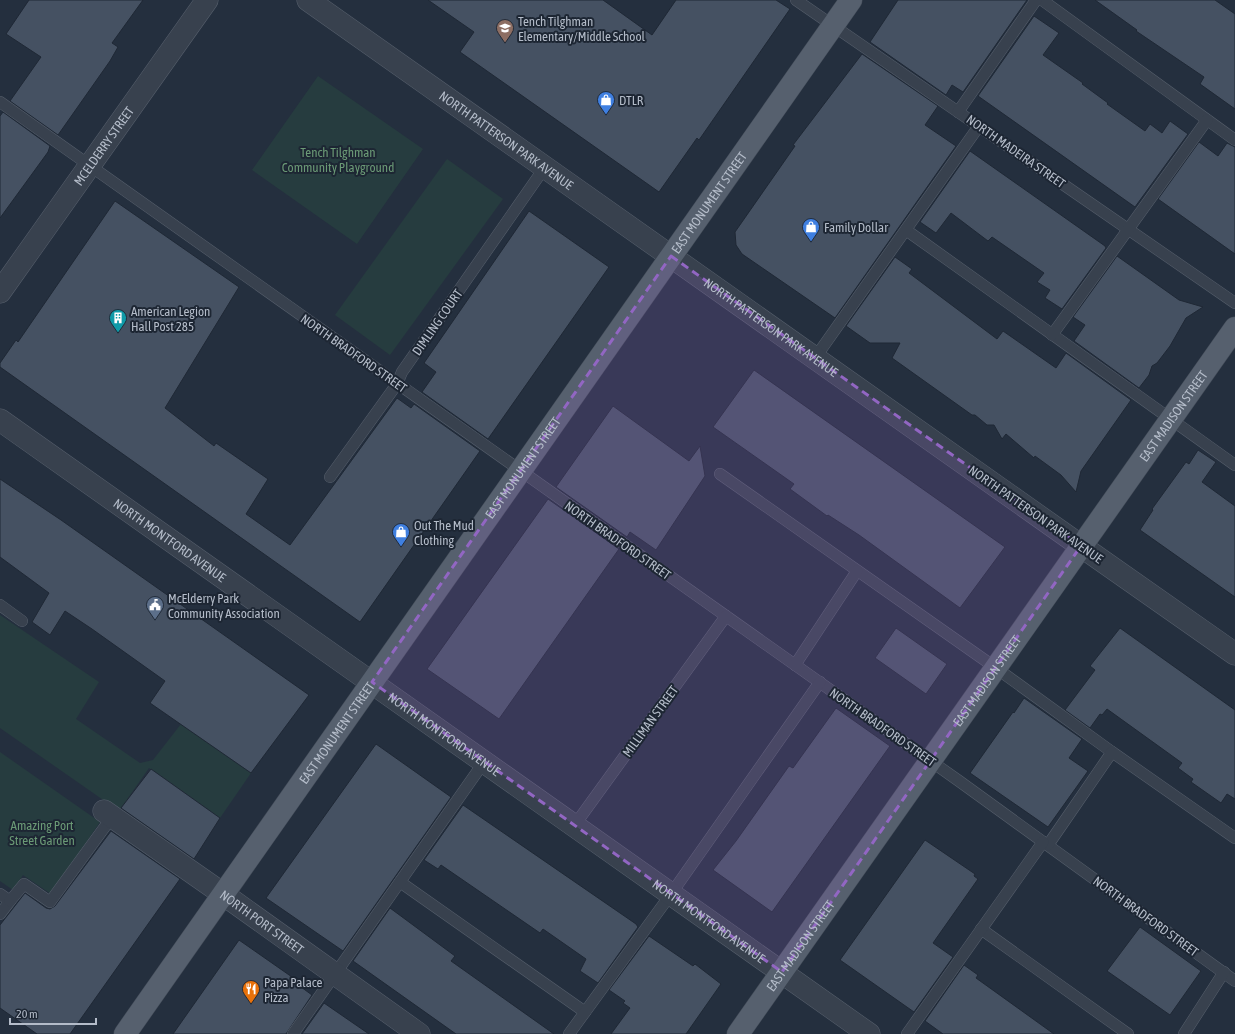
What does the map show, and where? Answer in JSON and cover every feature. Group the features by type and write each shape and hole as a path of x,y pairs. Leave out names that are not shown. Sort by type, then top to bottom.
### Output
{"main road":[{"name":"EAST MONUMENT STREET","path":"125,1034 851,0"},
{"name":"EAST MADISON STREET","path":"738,1034 1235,328"}],"street":[{"name":"MCELDERRY STREET","path":"0,292 207,0"},
{"name":"NORTH PATTERSON PARK AVENUE","path":"308,0 1235,654"},
{"name":"NORTH MONTFORD AVENUE","path":"0,420 869,1034"},
{"name":"NORTH PORT STREET","path":"108,814 419,1034"}],"lane":[{"name":"NORTH MADEIRA STREET","path":"796,0 1235,302"},
{"path":"958,112 1036,0"},
{"path":"1042,0 1235,140"},
{"name":"NORTH BRADFORD STREET","path":"0,102 820,682 1235,981"},
{"path":"1052,335 1207,120"},
{"path":"815,358 979,126"},
{"name":"DIMLING COURT","path":"330,477 398,384 402,372 544,167"},
{"path":"906,230 1235,465"},
{"path":"720,474 1235,838"},
{"path":"795,665 857,571"},
{"path":"0,605 22,621"},
{"name":"MILLIMAN STREET","path":"574,826 726,616"},
{"path":"569,1034 671,894 820,682"},
{"path":"907,1034 981,929 1046,844 1112,752"},
{"path":"293,1034 484,762"},
{"path":"0,914 24,884 50,902 108,814"},
{"path":"400,882 585,1012"},
{"path":"0,894 10,901"},
{"path":"981,929 1128,1034"},
{"path":"1184,1034 1224,972"}],"highlighted area":[{"path":"671,256 1081,546 782,972 372,682"}],"green space":[{"name":"Tench Tilghman Community Playground","path":"318,76 423,149 357,244 252,170"},
{"path":"447,159 503,199 390,355 335,315"},
{"path":"0,615 99,682 76,719 140,763 153,760 181,724 251,773 220,818 149,768 119,811 0,728"},
{"name":"Amazing Port Street Garden","path":"0,752 100,822 51,894 23,875 13,890 0,881"}],"building":[{"path":"29,0 143,0 112,43 118,47 110,61 58,135 10,101 41,57 6,34"},
{"path":"428,0 603,0 652,35 676,0 776,0 790,9 699,140 697,138 659,192 460,52 474,32"},
{"path":"898,0 1027,0 963,92 952,85 946,95 870,42"},
{"path":"1095,0 1215,0 1235,14 1235,109 1200,84 1204,77 1136,31 1137,30"},
{"path":"1034,16 1059,33 1043,55 1083,83 1082,84 1108,103 1107,104 1145,131 1150,124 1162,133 1170,121 1188,134 1135,207 978,96"},
{"path":"862,54 938,106 925,125 956,146 835,318 742,254 736,245 735,232 795,146 793,145"},
{"path":"3,112 50,146 48,152 0,218 0,116"},
{"path":"1199,142 1218,156 1227,143 1235,147 1235,254 1158,199"},
{"path":"970,151 1105,246 1106,248 1062,309 1045,298 1050,290 1037,282 1044,273 992,237 988,241 951,213 936,233 920,222"},
{"path":"115,201 239,287 165,408 214,446 216,443 268,479 246,514 290,545 397,398 411,408 414,404 480,451 360,622 0,367 0,363 16,340 18,342"},
{"path":"529,211 609,267 488,439 422,392 436,372 424,363"},
{"path":"1117,256 1179,300 1203,307 1186,318 1170,346 1157,363 1152,366 1149,375 1139,388 1074,341 1085,325 1073,317"},
{"path":"895,257 912,269 909,273 997,339 1003,331 1056,368 1066,353 1131,400 1081,471 1076,492 1061,475 1035,456 1034,458 1006,434 1002,439 994,425 987,425 975,415 972,415 892,358 900,343 870,343 846,326"},
{"path":"754,370 1005,547 960,608 859,535 828,515 827,516 790,489 794,484 713,427"},
{"path":"613,406 689,461 700,446 705,476 656,550 630,532 627,537 556,487"},
{"path":"1198,450 1216,462 1202,482 1235,506 1235,597 1140,530 1153,510 1152,509 1186,462 1189,464"},
{"path":"0,479 61,520 309,695 251,773 150,703 165,681 92,629 65,611 50,635 32,622 49,593 0,557"},
{"path":"548,499 619,549 499,719 427,669"},
{"path":"896,628 947,664 926,694 875,658"},
{"path":"1120,628 1235,710 1235,799 1227,794 1221,803 1191,782 1193,779 1178,768 1182,763 1107,709 1102,715 1100,714 1090,728 1065,710 1095,670 1090,666"},
{"path":"1024,698 1082,739 1069,758 1088,771 1048,827 970,773"},
{"path":"836,708 890,746 772,912 713,870 736,841 789,766 793,768"},
{"path":"376,744 451,797 343,951 266,898"},
{"path":"151,769 220,818 194,859 121,808"},
{"path":"463,805 636,924 638,927 598,983 580,971 586,959 543,929 540,933 441,865 438,869 424,860"},
{"path":"111,831 180,879 70,1034 37,1034 0,1008 0,925 25,893 46,908 50,909 55,906"},
{"path":"925,840 975,874 974,876 978,879 933,943 953,957 914,1012 840,960"},
{"path":"390,908 455,956 451,961 554,1034 456,1034 353,961"},
{"path":"1140,927 1201,971 1170,1015 1107,971"},
{"path":"649,936 693,966 695,964 721,984 686,1034 611,1034 630,1008 623,1003 625,1001 609,990"},
{"path":"239,940 292,977 290,979 312,995 286,1034 173,1034"},
{"path":"964,965 978,975 976,978 1054,1034 943,1034 925,1021"},
{"path":"324,1003 369,1034 302,1034"}],"place":[{"name":"Tench Tilghman Elementary/Middle School","path":"505,43"},
{"name":"DTLR","path":"606,115"},
{"name":"Family Dollar","path":"811,242"},
{"name":"American Legion Hall Post 285","path":"118,333"},
{"name":"Out The Mud Clothing","path":"401,547"},
{"name":"McElderry Park Community Association","path":"155,620"},
{"name":"Papa Palace Pizza","path":"251,1004"}]}
